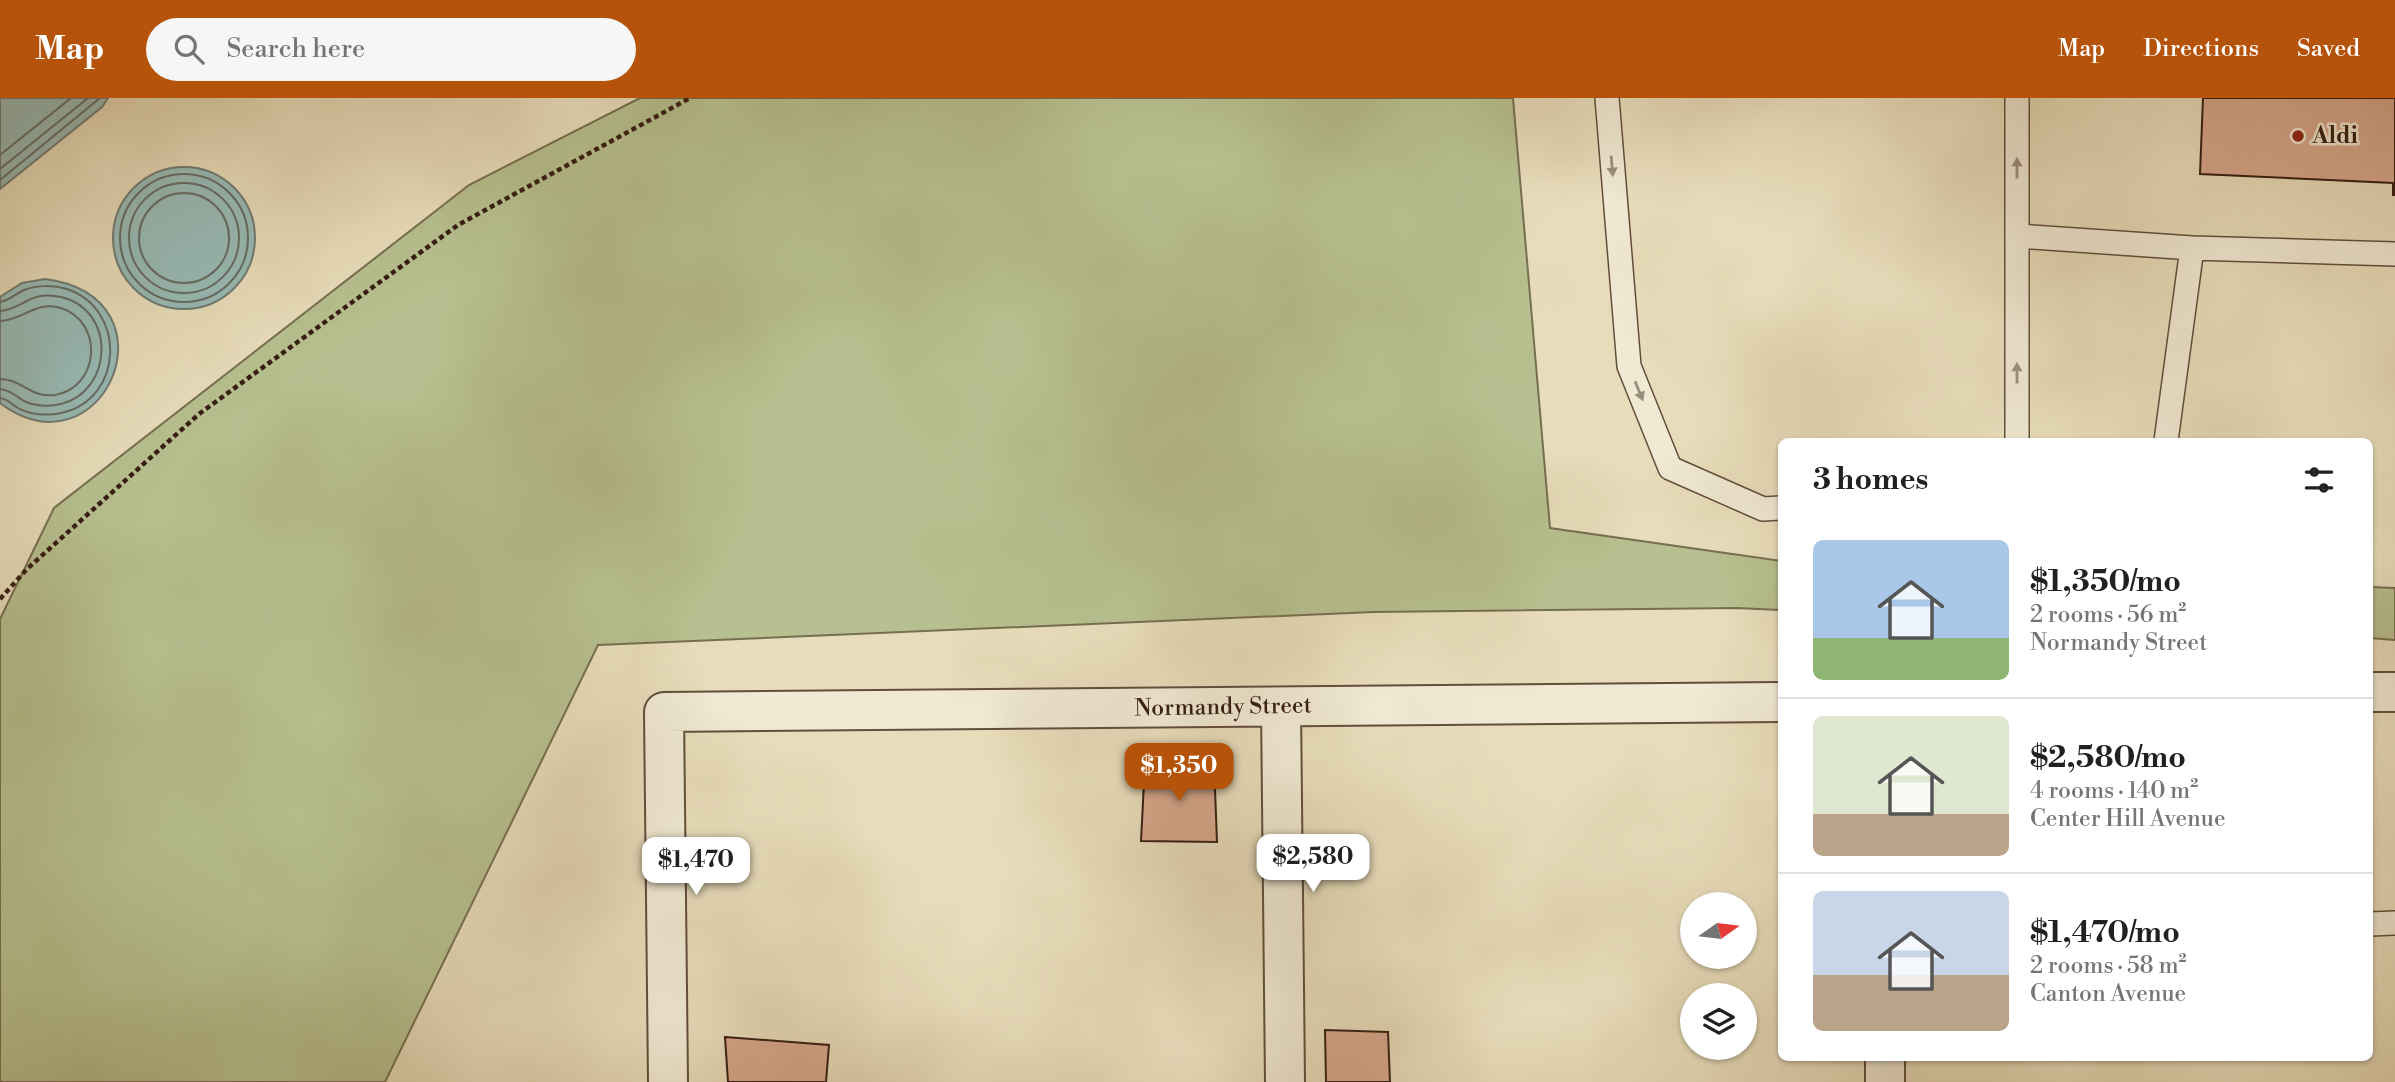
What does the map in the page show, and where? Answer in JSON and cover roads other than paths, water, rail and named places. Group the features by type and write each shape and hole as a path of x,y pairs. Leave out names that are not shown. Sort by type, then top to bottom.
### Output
{"street":[{"path":"2373,692 2395,692"},
{"name":"Normandy Street","path":"668,1082 664,712 1778,702"},
{"path":"1281,706 1285,1082"},
{"path":"1885,1061 1885,1082"}],"lane":[{"path":"1607,98 1629,366 1670,468 1763,509 1778,508"},
{"path":"2017,98 2017,438"},
{"path":"2018,236 2192,248 2395,254"},
{"path":"2166,438 2192,248"},
{"path":"2373,924 2395,923"}],"water":[{"path":"0,98 108,98 102,107 0,189"},
{"path":"184,167 211,173 234,188 249,211 255,238 249,265 234,288 211,303 184,309 157,303 134,288 119,265 113,238 119,211 134,188 157,173"},
{"path":"45,279 87,293 110,317 118,346 112,377 96,402 70,419 37,421 0,403 0,297 22,283"}],"place":[{"name":"Aldi","path":"2298,136"}]}
